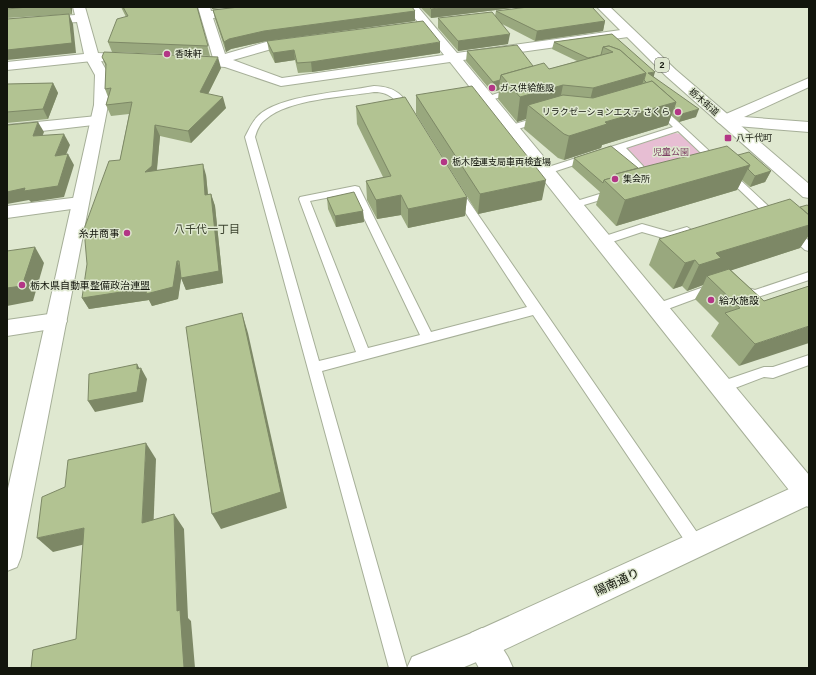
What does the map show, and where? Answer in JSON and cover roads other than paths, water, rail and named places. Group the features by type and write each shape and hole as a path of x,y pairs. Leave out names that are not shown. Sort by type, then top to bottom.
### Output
{"street":[{"path":"216,61 205,11 279,7"},
{"path":"412,7 808,493"},
{"name":"栃木街道","path":"603,7 628,33 724,120 809,193"},
{"path":"7,24 81,13 92,57 102,75 100,105 97,121 56,321 12,513 7,558"},
{"path":"180,61 216,61 227,63 281,82 628,33"},
{"path":"216,61 266,46 309,40"},
{"path":"7,66 92,57 148,60"},
{"path":"724,120 809,82"},
{"path":"724,120 809,127"},
{"path":"7,130 97,121"},
{"path":"7,212 80,203"},
{"path":"7,328 56,321"},
{"name":"陽南通り","path":"423,668 490,656 697,544 808,493"}],"lane":[{"path":"487,98 523,88"},
{"path":"398,668 250,137 251,130 261,117 281,106 374,89 383,89 399,96 415,122"},
{"path":"648,99 679,128 712,164 809,247"},
{"path":"511,128 551,116"},
{"path":"546,171 679,128"},
{"path":"619,147 638,168"},
{"path":"451,182 471,215 697,544"},
{"path":"364,355 304,199 355,189 428,338"},
{"path":"574,205 625,189"},
{"path":"750,212 764,208"},
{"path":"603,241 642,228 670,236 699,227"},
{"path":"657,308 684,300 688,296 719,285 755,294 809,276"},
{"path":"314,368 536,309"},
{"path":"722,387 764,372 772,373 809,360"}],"place":[{"name":"香味軒","path":"167,54"},
{"name":"ガス供給施設","path":"492,88"},
{"name":"リラクゼーションエステ さくら","path":"678,112"},
{"name":"八千代町","path":"728,138"},
{"name":"栃木陸運支局車両検査場","path":"444,162"},
{"name":"集会所","path":"615,179"},
{"name":"糸井商事","path":"127,233"},
{"name":"栃木県自動車整備政治連盟","path":"22,285"},
{"name":"給水施設","path":"711,300"}],"district":[{"name":"八千代一丁目","path":"207,229"}],"park label":[{"name":"児童公園","path":"671,152"}]}
